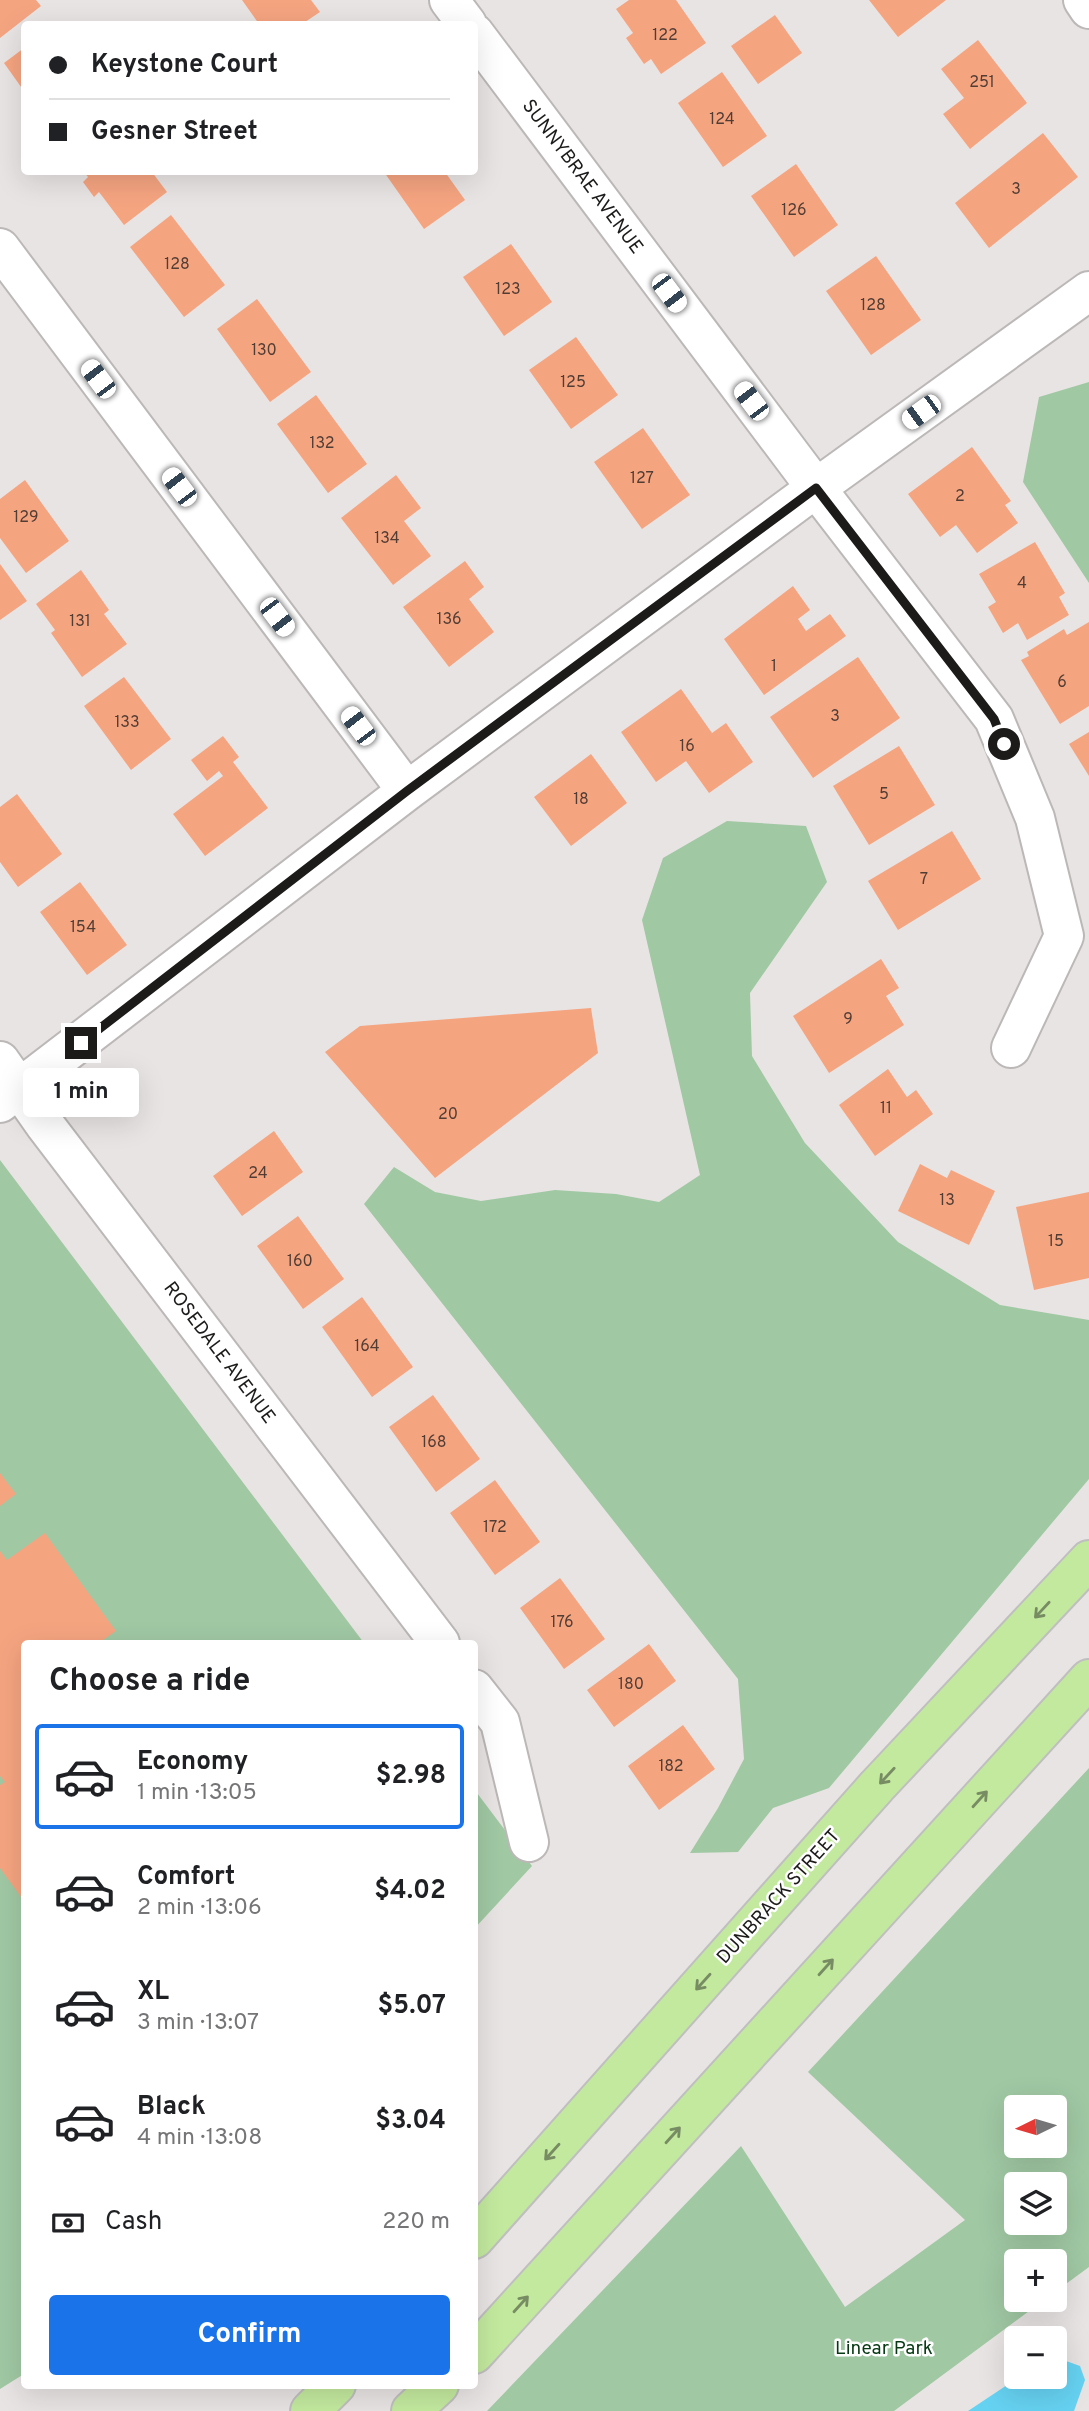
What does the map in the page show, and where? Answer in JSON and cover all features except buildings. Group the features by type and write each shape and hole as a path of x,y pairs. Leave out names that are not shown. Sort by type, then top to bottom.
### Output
{"main road":[{"name":"DUNBRACK STREET","path":"478,2235 877,1787 1089,1560"},
{"path":"478,2350 1089,1679"},
{"path":"310,2411 332,2389"},
{"path":"411,2411 435,2389"}],"street":[{"path":"449,0 465,21"},
{"path":"1083,0 1089,9"},
{"name":"SUNNYBRAE AVENUE","path":"478,38 816,488 994,719 1035,818 1064,936 1012,1048"},
{"path":"0,248 407,791"},
{"path":"7,1084 816,488 1089,291"},
{"name":"ROSEDALE AVENUE","path":"7,1084 45,1125 438,1640"},
{"path":"478,1694 500,1722 529,1842"}],"green space":[{"path":"1089,382 1089,583 1023,482 1039,397"},
{"path":"727,821 806,826 827,882 750,993 752,1056 805,1143 898,1242 1000,1305 1089,1320 1089,1479 829,1788 773,1808 738,1852 690,1853 744,1759 738,1679 364,1204 394,1167 435,1192 481,1201 555,1190 616,1194 659,1202 700,1175 642,920 663,858"},
{"path":"0,1160 362,1640 21,1640 21,2376 0,2389"},
{"name":"Linear Park","path":"1089,1768 1089,2267 1067,2283 1067,2249 1004,2249 1004,2312 1028,2312 1009,2326 1004,2326 1004,2330 894,2411 487,2411 741,2146 845,2307 965,2220 808,2072"},
{"path":"478,1794 532,1866 478,1925"}],"water":[{"path":"1067,2361 1080,2366 1085,2380 1074,2411 968,2411 1004,2387 1067,2389"}],"route":[{"path":"81,1043 407,791 816,488 994,719 1004,744"}]}
